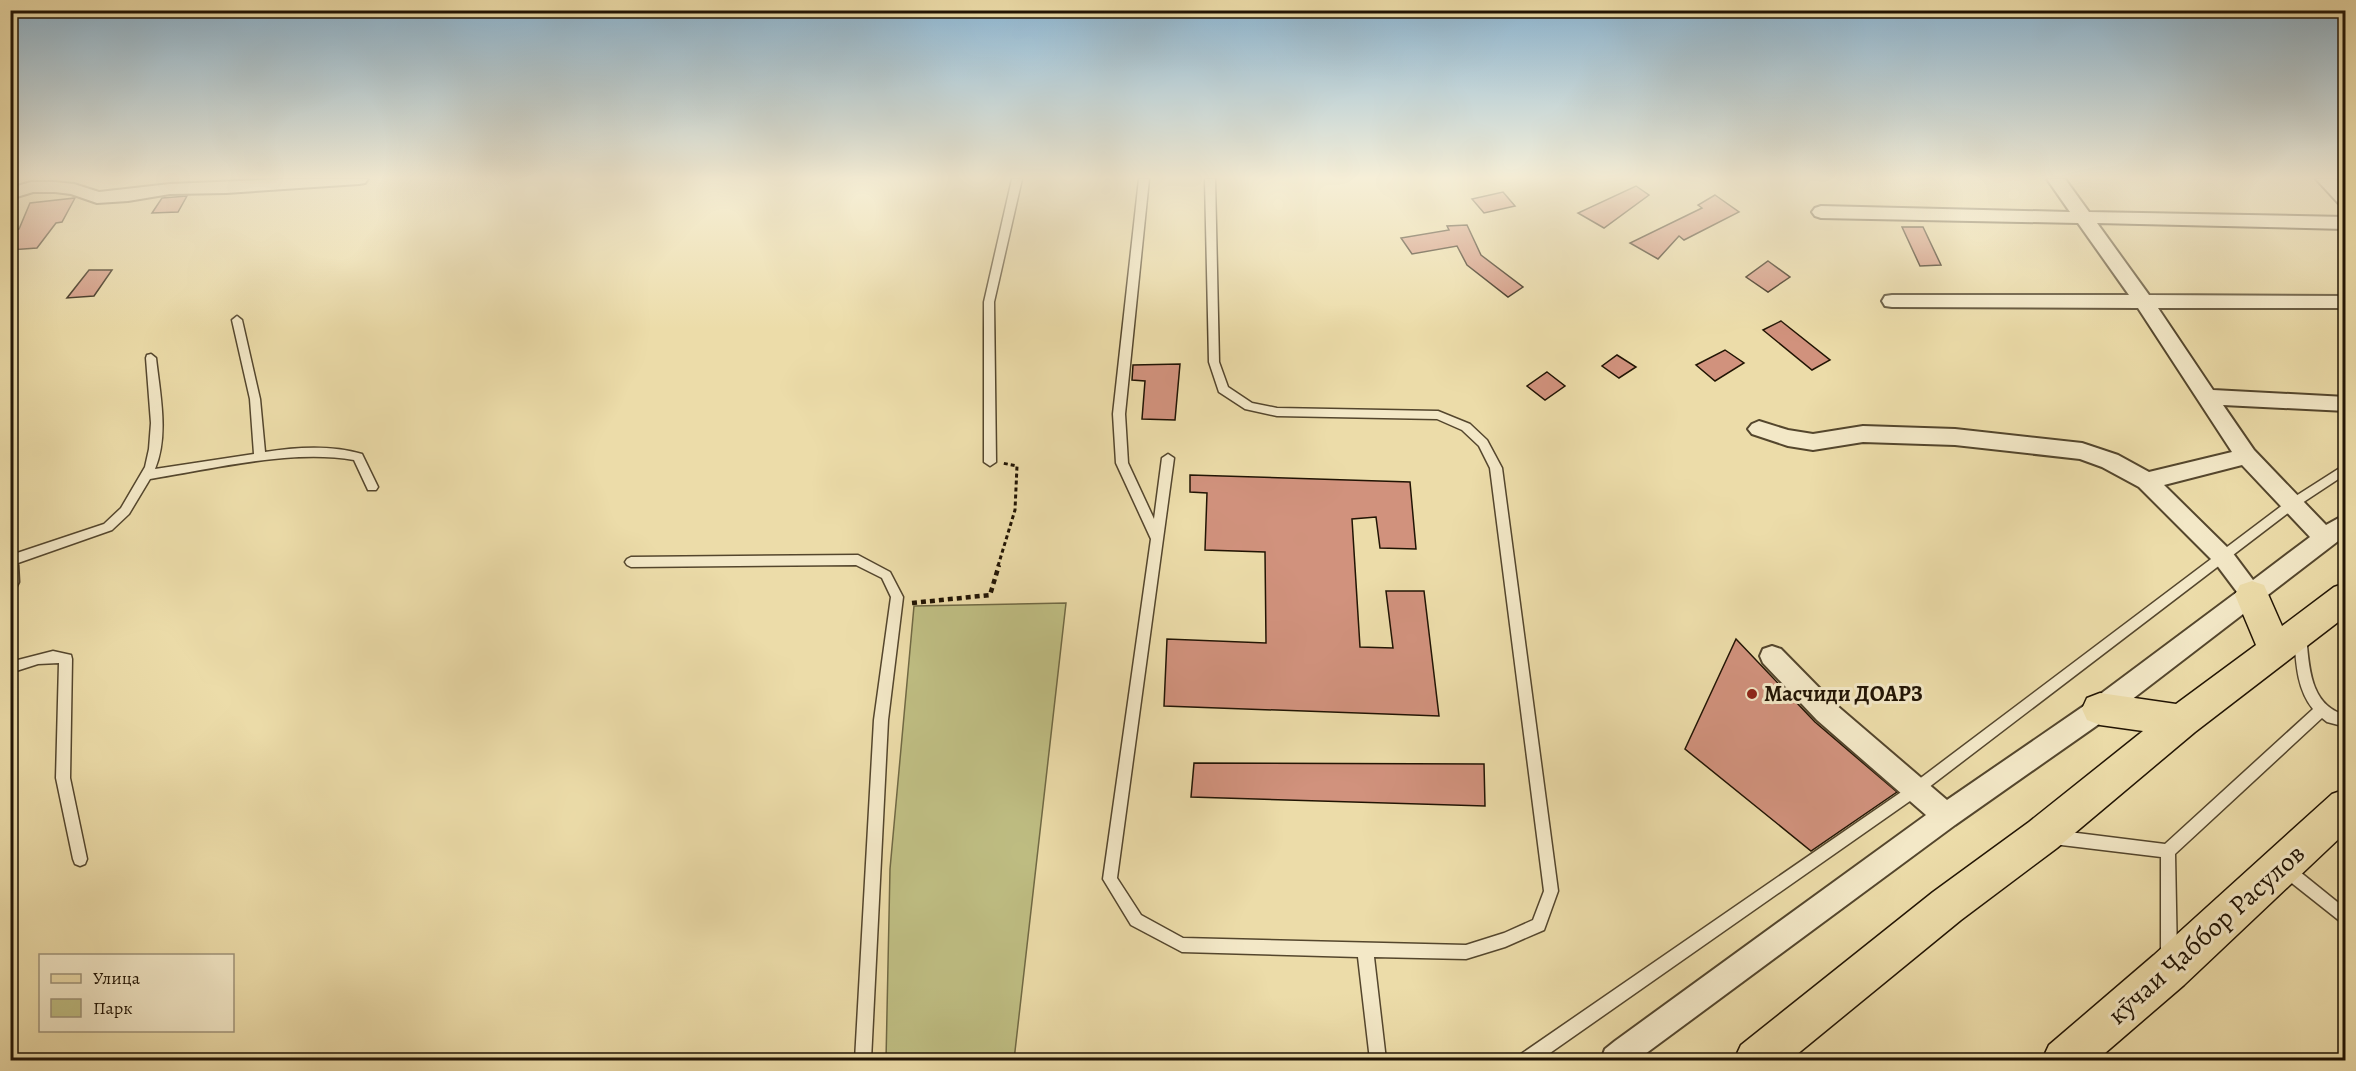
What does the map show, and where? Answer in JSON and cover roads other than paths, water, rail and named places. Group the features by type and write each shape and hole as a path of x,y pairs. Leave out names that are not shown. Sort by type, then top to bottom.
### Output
{"main road":[{"path":"2252,595 2288,642"},
{"path":"1764,1059 1947,906 2043,836 2182,721 2346,597"},
{"path":"2100,709 2182,721"},
{"name":"кӯчаи Ҷаббор Расулов","path":"2084,1052 2346,806"}],"street":[{"path":"2093,229 2246,456 2324,538"},
{"path":"1892,301 2346,302"},
{"path":"2206,397 2346,404"},
{"path":"1759,429 1788,438 1813,442 1863,434 1954,437 2082,451 2110,461 2147,481 2224,558 2252,595"},
{"path":"2147,481 2246,456"},
{"path":"1616,1060 1946,816 2100,709 2346,522"},
{"path":"1772,656 1805,687 1814,701 1946,816"}],"lane":[{"path":"990,462 989,302 1006,229"},
{"path":"1139,229 1119,414 1122,463 1157,540"},
{"path":"1168,458 1110,879 1136,920 1182,945 1466,952 1505,940 1539,925 1551,891 1496,468 1483,443 1466,427 1438,415 1277,412 1249,406 1223,389 1214,362 1210,229"},
{"path":"237,320 255,399 260,458"},
{"path":"11,560 108,527 125,511 147,475 155,448 157,423 151,358"},
{"path":"147,475 303,453 341,454 358,457 372,487"},
{"path":"1527,1060 1916,789 2224,558 2292,504 2346,468"},
{"path":"10,553 13,582 10,588"},
{"path":"631,562 858,560 886,575 897,597 881,720 862,1060"},
{"path":"2288,642 2305,683 2320,711 2339,721 2346,721"},
{"path":"10,668 48,656 59,656 66,659 63,778 80,859"},
{"path":"2169,970 2168,851 2320,711"},
{"path":"2043,836 2168,851"},
{"path":"2282,866 2346,919"},
{"path":"1365,949 1378,1060"}],"place":[{"name":"Масчиди ДОАРЗ","path":"1752,694"}]}
